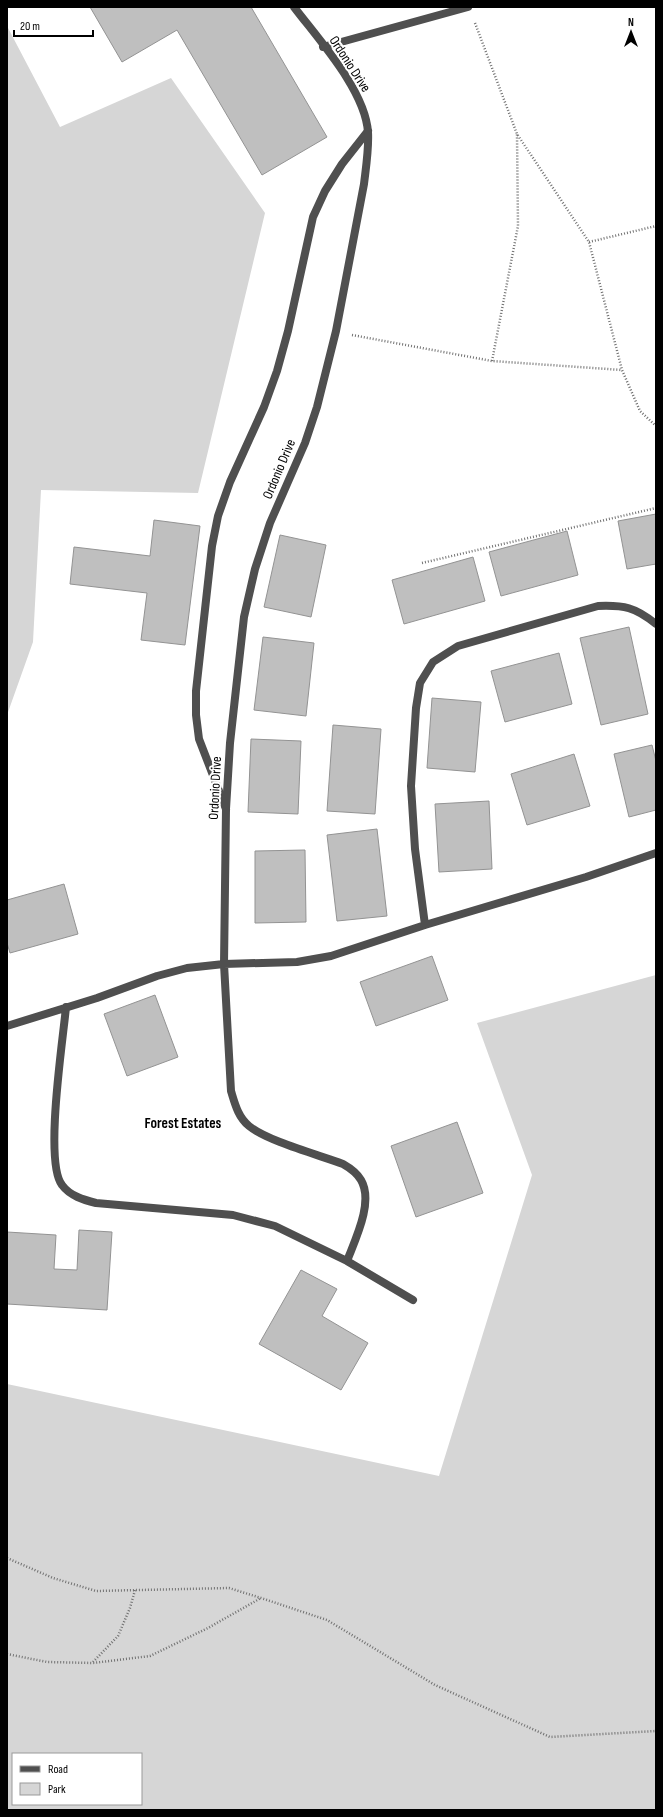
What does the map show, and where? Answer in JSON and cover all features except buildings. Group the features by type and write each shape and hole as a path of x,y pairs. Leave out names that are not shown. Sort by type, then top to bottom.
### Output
{"street":[{"name":"Ordonio Drive","path":"294,7 348,80 360,102 368,131 367,157 364,184 336,331 317,407 302,450 270,523 254,569 244,618 230,743 226,809 224,964 231,1091 237,1111 249,1126 267,1136 343,1164 354,1171 362,1180 365,1193 365,1208 347,1261"},
{"path":"323,46 468,7"},
{"path":"226,809 199,739 196,715 196,691 212,546 218,516 230,482 254,433 277,371 288,331 313,217 325,191 342,164 368,131"},
{"path":"425,925 415,849 411,786 416,708 420,683 433,662 458,646 598,606 620,605 642,613 656,624"},
{"path":"7,1026 127,988 157,976 187,968 224,964 297,962 331,956 425,925 586,877 656,853"},
{"path":"66,1007 53,1132 55,1164 61,1185 77,1198 96,1203 233,1216 275,1226 347,1261 413,1300"}],"path":[{"path":"468,7 517,134 589,242 622,370 640,411 656,426"},
{"path":"492,361 518,226 517,134"},
{"path":"589,242 656,226"},
{"path":"336,331 492,361 622,370"},
{"path":"422,563 656,508"},
{"path":"7,1558 53,1578 96,1591 229,1588 261,1598 327,1620 435,1686 550,1737 656,1731"},
{"path":"93,1663 118,1636 130,1608 135,1590"},
{"path":"7,1654 47,1662 93,1663 150,1656 208,1628 261,1598"}],"green space":[{"path":"7,26 60,127 171,78 265,213 198,493 41,490 33,642 7,715"},
{"path":"656,975 656,1810 7,1810 7,1384 439,1476 532,1175 477,1023"}],"district":[{"name":"Forest Estates","path":"183,1123"}]}
